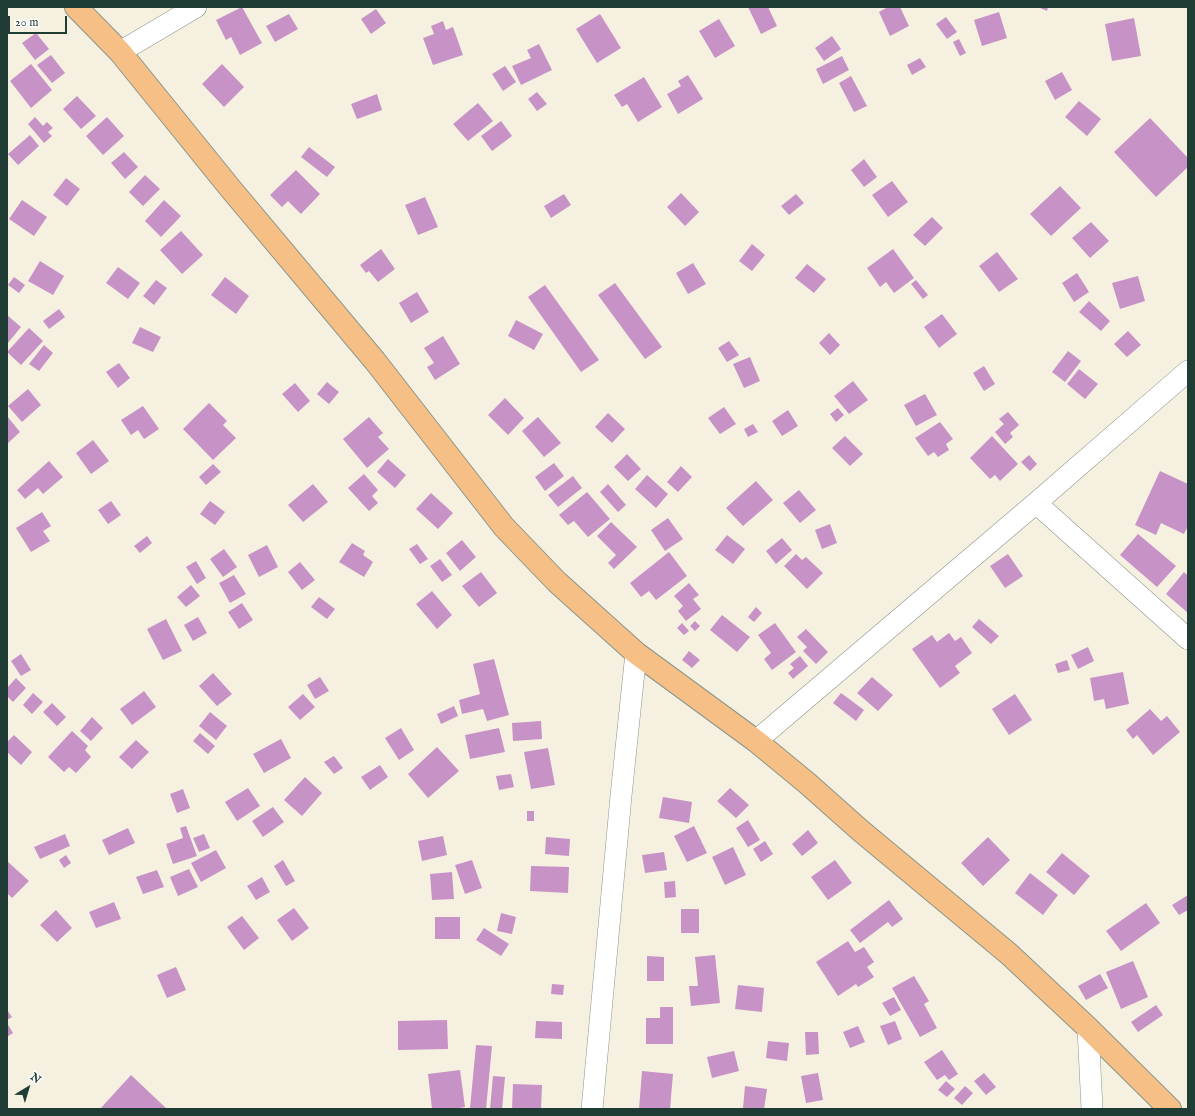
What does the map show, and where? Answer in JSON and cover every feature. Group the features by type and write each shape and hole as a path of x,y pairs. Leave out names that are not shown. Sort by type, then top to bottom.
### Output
{"main road":[{"path":"76,7 120,52 230,188 375,362 504,527 557,582 636,653 756,741 1009,954 1088,1028 1170,1109"}],"street":[{"path":"120,52 196,7"},
{"path":"756,741 1036,503 1188,371"},
{"path":"1036,503 1188,639"},
{"path":"592,1109 636,653"},
{"path":"1088,1028 1092,1109"}],"building":[{"path":"242,7 262,43 240,55 231,37 226,40 216,20"},
{"path":"748,7 768,7 777,26 761,34"},
{"path":"888,7 900,7 909,26 890,36 879,12"},
{"path":"1038,7 1048,7 1047,11"},
{"path":"376,9 386,23 371,34 361,19"},
{"path":"999,12 1007,38 982,46 974,20"},
{"path":"289,14 298,29 275,42 266,26"},
{"path":"600,14 621,48 597,63 576,29"},
{"path":"946,17 957,32 947,39 936,24"},
{"path":"1134,18 1141,56 1112,61 1105,24"},
{"path":"719,19 735,46 715,58 699,31"},
{"path":"443,21 446,30 453,27 463,55 433,65 423,38 434,34 431,26"},
{"path":"36,33 49,49 35,60 22,43"},
{"path":"832,36 841,49 824,61 815,48"},
{"path":"959,39 966,53 960,56 953,42"},
{"path":"539,44 552,70 521,85 512,66 531,58 527,50"},
{"path":"51,55 65,73 52,83 37,65"},
{"path":"842,56 849,70 823,84 816,69"},
{"path":"920,58 926,67 912,75 907,65"},
{"path":"31,64 52,90 31,108 10,81"},
{"path":"222,64 244,87 224,107 202,84"},
{"path":"505,66 516,82 503,91 492,74"},
{"path":"1062,72 1072,90 1055,100 1045,81"},
{"path":"688,75 703,99 678,114 667,94 681,86 678,81"},
{"path":"851,76 867,106 854,112 839,83"},
{"path":"644,77 662,107 638,122 627,104 622,107 614,95"},
{"path":"537,92 547,104 537,111 528,99"},
{"path":"377,94 382,110 357,119 351,104"},
{"path":"77,96 96,116 81,129 63,109"},
{"path":"1079,101 1101,119 1087,136 1065,117"},
{"path":"478,103 493,121 468,141 453,124"},
{"path":"35,117 43,126 47,122 53,128 48,132 52,136 44,143 28,124"},
{"path":"107,117 124,136 103,155 86,136"},
{"path":"1150,118 1188,158 1188,167 1156,197 1114,152"},
{"path":"501,121 512,136 492,151 481,136"},
{"path":"30,135 39,146 18,165 8,154"},
{"path":"309,147 335,167 327,177 301,157"},
{"path":"124,152 138,167 125,179 111,163"},
{"path":"864,159 877,177 864,187 851,170"},
{"path":"296,170 320,194 301,214 288,201 282,207 270,195"},
{"path":"145,175 160,189 143,206 129,192"},
{"path":"66,178 80,189 67,206 53,195"},
{"path":"892,181 908,202 888,217 872,195"},
{"path":"1060,186 1081,208 1051,236 1030,214"},
{"path":"681,193 699,212 685,226 667,207"},
{"path":"564,194 571,205 551,218 544,206"},
{"path":"796,194 804,203 789,215 781,206"},
{"path":"425,197 438,227 418,235 405,205"},
{"path":"22,200 47,217 34,236 9,219"},
{"path":"164,200 181,216 161,237 145,221"},
{"path":"932,217 943,228 925,246 913,235"},
{"path":"1091,222 1109,241 1090,258 1072,238"},
{"path":"181,231 203,255 182,274 160,250"},
{"path":"752,244 765,255 752,271 739,261"},
{"path":"381,249 395,269 378,282 369,271 366,273 360,265"},
{"path":"893,249 914,278 894,293 886,282 880,287 867,268"},
{"path":"997,252 1018,279 999,292 979,266"},
{"path":"40,261 64,276 53,295 28,281"},
{"path":"693,263 706,284 688,294 676,273"},
{"path":"807,264 826,279 814,293 795,278"},
{"path":"118,267 140,283 128,299 106,283"},
{"path":"1077,273 1089,292 1074,302 1062,283"},
{"path":"1138,276 1145,301 1120,309 1112,283"},
{"path":"14,277 25,285 19,293 8,285"},
{"path":"225,277 249,296 236,314 211,295"},
{"path":"156,280 167,288 154,305 143,296"},
{"path":"916,280 928,295 923,299 911,284"},
{"path":"615,283 662,347 645,359 598,295"},
{"path":"545,285 599,360 581,372 528,297"},
{"path":"417,292 429,312 411,323 399,303"},
{"path":"1089,301 1110,321 1101,331 1079,312"},
{"path":"59,309 65,317 49,329 43,321"},
{"path":"942,314 957,334 939,348 924,327"},
{"path":"7,315 21,327 7,344"},
{"path":"516,320 543,334 534,350 508,336"},
{"path":"140,327 161,337 153,352 132,343"},
{"path":"29,328 43,341 21,365 7,352"},
{"path":"1128,331 1141,345 1127,357 1114,344"},
{"path":"829,333 840,345 830,355 819,343"},
{"path":"443,336 460,364 435,380 427,367 434,363 424,348"},
{"path":"729,341 739,355 727,362 718,348"},
{"path":"44,345 53,353 39,371 29,364"},
{"path":"1068,351 1081,361 1065,382 1052,372"},
{"path":"750,357 760,381 744,388 733,364"},
{"path":"119,363 130,378 118,388 106,372"},
{"path":"984,366 995,384 984,391 973,373"},
{"path":"1079,369 1098,384 1085,399 1067,384"},
{"path":"853,381 868,400 849,414 834,396"},
{"path":"327,382 339,392 329,404 317,394"},
{"path":"295,383 310,401 298,412 282,394"},
{"path":"28,389 41,405 22,422 8,406"},
{"path":"925,394 937,415 916,426 904,405"},
{"path":"505,398 524,418 508,435 488,415"},
{"path":"209,403 227,421 223,425 236,438 213,460 183,429"},
{"path":"143,406 159,429 144,439 138,430 131,435 121,420"},
{"path":"724,407 736,424 720,434 708,418"},
{"path":"838,408 844,415 836,422 830,414"},
{"path":"788,410 798,426 782,436 772,421"},
{"path":"1008,412 1019,425 1010,433 1013,437 1005,444 995,432 1004,424 999,419"},
{"path":"608,413 625,429 612,443 595,427"},
{"path":"7,416 20,432 8,443 7,442"},
{"path":"369,417 383,433 378,437 389,449 367,468 343,439"},
{"path":"538,417 561,443 544,457 522,431"},
{"path":"940,422 953,439 946,444 949,450 938,457 934,452 928,456 915,438"},
{"path":"753,424 758,432 748,437 744,429"},
{"path":"845,436 863,454 850,466 832,448"},
{"path":"992,436 1018,464 1000,481 995,475 990,479 970,458"},
{"path":"93,440 109,461 91,474 76,453"},
{"path":"627,454 641,469 628,481 614,467"},
{"path":"1029,455 1037,464 1030,471 1021,462"},
{"path":"388,459 406,475 395,488 377,472"},
{"path":"49,461 63,477 43,494 38,488 25,499 17,490"},
{"path":"554,463 564,476 545,491 535,477"},
{"path":"213,464 221,472 206,485 199,477"},
{"path":"681,466 692,477 678,492 667,482"},
{"path":"1160,471 1188,484 1188,526 1184,534 1161,523 1156,535 1135,525"},
{"path":"364,474 378,490 372,496 378,503 369,511 348,488"},
{"path":"647,475 668,494 656,508 635,489"},
{"path":"573,476 582,488 558,507 548,495"},
{"path":"756,481 773,500 743,526 726,508"},
{"path":"313,484 328,502 303,522 288,505"},
{"path":"608,484 626,505 618,512 600,492"},
{"path":"799,490 816,510 800,523 783,503"},
{"path":"587,492 610,519 588,537 574,521 568,525 559,515"},
{"path":"431,493 453,513 438,529 416,509"},
{"path":"111,501 121,515 108,524 98,510"},
{"path":"210,501 225,512 215,525 200,514"},
{"path":"42,512 51,526 43,531 50,541 31,552 16,528"},
{"path":"668,518 683,539 665,551 651,530"},
{"path":"611,522 637,547 614,569 608,563 616,555 597,536"},
{"path":"830,524 837,543 822,549 815,530"},
{"path":"1138,534 1176,566 1157,587 1120,555"},
{"path":"727,535 745,549 733,564 715,550"},
{"path":"147,536 152,543 140,553 134,546"},
{"path":"782,538 792,550 776,564 766,551"},
{"path":"462,540 476,557 460,571 446,553"},
{"path":"352,543 365,551 363,555 373,562 364,577 339,562"},
{"path":"417,544 428,559 420,564 409,549"},
{"path":"267,545 278,567 259,577 248,555"},
{"path":"224,549 237,567 223,577 210,559"},
{"path":"669,552 687,576 656,600 649,591 641,597 630,583"},
{"path":"796,554 802,560 806,557 823,573 807,589 784,566"},
{"path":"1008,554 1023,576 1005,588 990,566"},
{"path":"440,559 452,575 442,582 430,566"},
{"path":"196,561 206,578 197,584 186,567"},
{"path":"300,562 315,580 302,590 288,572"},
{"path":"481,572 497,593 479,607 462,586"},
{"path":"1184,572 1188,576 1188,613 1166,594"},
{"path":"234,575 246,594 230,603 219,583"},
{"path":"689,583 699,595 693,599 701,609 686,621 678,611 683,606 674,596"},
{"path":"191,585 200,596 186,607 177,597"},
{"path":"432,591 452,615 437,629 416,604"},
{"path":"319,597 335,609 327,619 311,607"},
{"path":"242,603 253,620 239,629 228,612"},
{"path":"756,607 762,613 754,622 748,617"},
{"path":"722,615 750,637 737,652 710,630"},
{"path":"198,617 207,633 193,641 184,625"},
{"path":"166,619 182,651 163,660 147,629"},
{"path":"979,619 999,636 991,644 972,627"},
{"path":"695,621 700,626 695,631 690,626"},
{"path":"682,623 689,631 684,635 677,628"},
{"path":"775,623 796,652 772,670 764,659 771,653 758,635"},
{"path":"806,629 828,652 816,664 803,651 807,647 797,637"},
{"path":"949,633 955,641 961,637 972,653 955,666 960,673 940,688 912,649 932,635 937,642"},
{"path":"1088,647 1094,661 1078,669 1071,655"},
{"path":"689,651 700,660 692,668 682,660"},
{"path":"21,654 31,670 21,676 11,661"},
{"path":"800,656 808,666 793,679 788,673 794,668 790,664"},
{"path":"494,659 509,715 487,721 483,709 462,714 459,700 480,694 473,664"},
{"path":"1067,660 1070,670 1058,673 1055,664"},
{"path":"1123,672 1129,704 1106,709 1104,699 1094,701 1090,678"},
{"path":"213,673 232,694 217,706 199,686"},
{"path":"320,677 329,691 315,699 307,685"},
{"path":"872,677 893,695 878,711 857,693"},
{"path":"16,678 26,688 13,702 7,696 7,688"},
{"path":"144,691 156,707 132,725 120,709"},
{"path":"33,693 43,702 32,714 23,705"},
{"path":"841,693 864,710 856,721 833,703"},
{"path":"303,694 315,707 300,720 288,707"},
{"path":"1015,694 1032,720 1009,735 992,709"},
{"path":"52,703 66,717 57,726 43,712"},
{"path":"454,706 458,716 441,724 437,714"},
{"path":"1150,709 1161,721 1167,716 1180,732 1153,755 1137,735 1133,739 1126,730"},
{"path":"210,712 227,726 216,740 199,726"},
{"path":"92,717 103,728 91,741 80,731"},
{"path":"541,721 542,739 513,741 512,723"},
{"path":"401,728 414,750 399,760 385,738"},
{"path":"499,728 505,752 470,759 465,735"},
{"path":"72,731 88,746 85,750 91,757 76,773 69,767 64,772 48,757"},
{"path":"200,733 215,746 208,754 193,741"},
{"path":"14,735 32,752 21,765 7,752 7,742"},
{"path":"281,739 291,758 264,773 253,754"},
{"path":"136,740 149,752 132,769 119,757"},
{"path":"437,747 459,771 428,798 408,774"},
{"path":"548,748 555,785 531,789 524,752"},
{"path":"334,756 343,768 334,774 324,762"},
{"path":"380,765 388,777 370,790 361,777"},
{"path":"511,774 514,787 499,790 496,776"},
{"path":"305,777 322,793 302,816 284,800"},
{"path":"248,788 260,806 237,821 225,802"},
{"path":"730,788 749,805 736,818 717,801"},
{"path":"183,789 190,808 177,813 170,794"},
{"path":"663,797 692,802 689,823 659,818"},
{"path":"273,807 284,822 263,837 252,821"},
{"path":"527,811 534,811 534,821 527,821"},
{"path":"748,820 760,840 748,847 736,828"},
{"path":"186,826 197,856 173,864 166,844 183,838 180,828"},
{"path":"694,826 707,853 687,862 674,836"},
{"path":"128,828 135,843 109,855 102,840"},
{"path":"808,830 818,843 802,856 792,844"},
{"path":"65,834 70,846 40,859 34,847"},
{"path":"204,834 210,848 199,852 193,838"},
{"path":"443,836 447,855 422,861 418,841"},
{"path":"546,837 570,839 569,856 545,854"},
{"path":"988,837 1010,860 983,886 961,863"},
{"path":"765,841 773,854 761,862 753,849"},
{"path":"733,847 746,875 725,885 712,857"},
{"path":"216,850 226,868 201,882 191,863"},
{"path":"664,852 667,870 645,873 642,855"},
{"path":"1062,853 1090,876 1074,895 1046,872"},
{"path":"66,855 71,863 64,868 59,860"},
{"path":"283,860 295,881 286,886 274,866"},
{"path":"472,860 482,888 465,894 455,865"},
{"path":"835,860 852,883 828,900 811,877"},
{"path":"7,861 29,881 12,898 7,893"},
{"path":"531,866 569,867 568,893 530,891"},
{"path":"189,869 198,887 178,896 170,877"},
{"path":"157,870 164,887 143,894 136,877"},
{"path":"452,872 454,899 432,900 430,874"},
{"path":"1030,873 1058,895 1043,915 1015,893"},
{"path":"262,877 270,892 256,900 247,886"},
{"path":"675,881 676,897 665,898 664,882"},
{"path":"1188,895 1188,910 1179,915 1172,905"},
{"path":"889,900 903,919 892,927 888,922 860,943 850,930"},
{"path":"114,902 121,919 96,928 89,912"},
{"path":"1146,903 1160,923 1121,951 1106,931"},
{"path":"294,908 309,928 292,941 277,920"},
{"path":"681,909 699,909 699,933 681,933"},
{"path":"56,910 72,928 57,942 40,925"},
{"path":"501,913 516,917 512,934 497,931"},
{"path":"242,916 259,938 244,950 227,927"},
{"path":"435,917 460,917 460,939 435,939"},
{"path":"484,928 509,944 501,956 476,940"},
{"path":"848,941 855,952 864,947 874,962 867,967 874,977 858,987 856,984 838,996 816,962"},
{"path":"715,955 720,1003 691,1006 689,986 698,986 695,957"},
{"path":"647,956 664,957 664,981 647,981"},
{"path":"1133,961 1148,997 1121,1009 1106,972"},
{"path":"176,967 186,990 167,998 157,975"},
{"path":"1100,974 1108,988 1086,1000 1078,986"},
{"path":"914,976 929,1001 924,1004 937,1028 920,1037 892,988"},
{"path":"552,984 564,985 563,995 551,994"},
{"path":"738,985 764,988 762,1012 735,1009"},
{"path":"894,997 901,1010 890,1016 882,1003"},
{"path":"1156,1005 1163,1015 1138,1032 1131,1022"},
{"path":"660,1007 673,1007 673,1044 646,1044 646,1018 660,1018"},
{"path":"7,1010 12,1017 7,1020"},
{"path":"447,1020 448,1049 398,1050 398,1021"},
{"path":"536,1021 562,1022 562,1039 535,1038"},
{"path":"895,1021 902,1039 888,1045 880,1026"},
{"path":"7,1023 13,1033 7,1037"},
{"path":"858,1026 865,1042 850,1048 843,1032"},
{"path":"805,1032 818,1032 819,1054 806,1055"},
{"path":"768,1041 789,1043 787,1061 766,1058"},
{"path":"476,1045 492,1046 486,1109 470,1108"},
{"path":"942,1050 958,1074 949,1080 945,1075 937,1080 924,1062"},
{"path":"734,1051 739,1071 712,1078 707,1057"},
{"path":"460,1070 465,1107 453,1109 432,1109 428,1074"},
{"path":"642,1071 673,1074 670,1109 639,1109"},
{"path":"818,1073 823,1100 806,1103 801,1076"},
{"path":"984,1073 996,1087 986,1095 974,1081"},
{"path":"131,1075 167,1109 100,1109"},
{"path":"493,1076 505,1077 502,1109 490,1109"},
{"path":"946,1081 955,1089 947,1097 938,1090"},
{"path":"513,1084 542,1085 541,1109 512,1109"},
{"path":"745,1086 767,1089 764,1109 743,1108"},
{"path":"965,1086 973,1093 962,1105 954,1098"}]}
